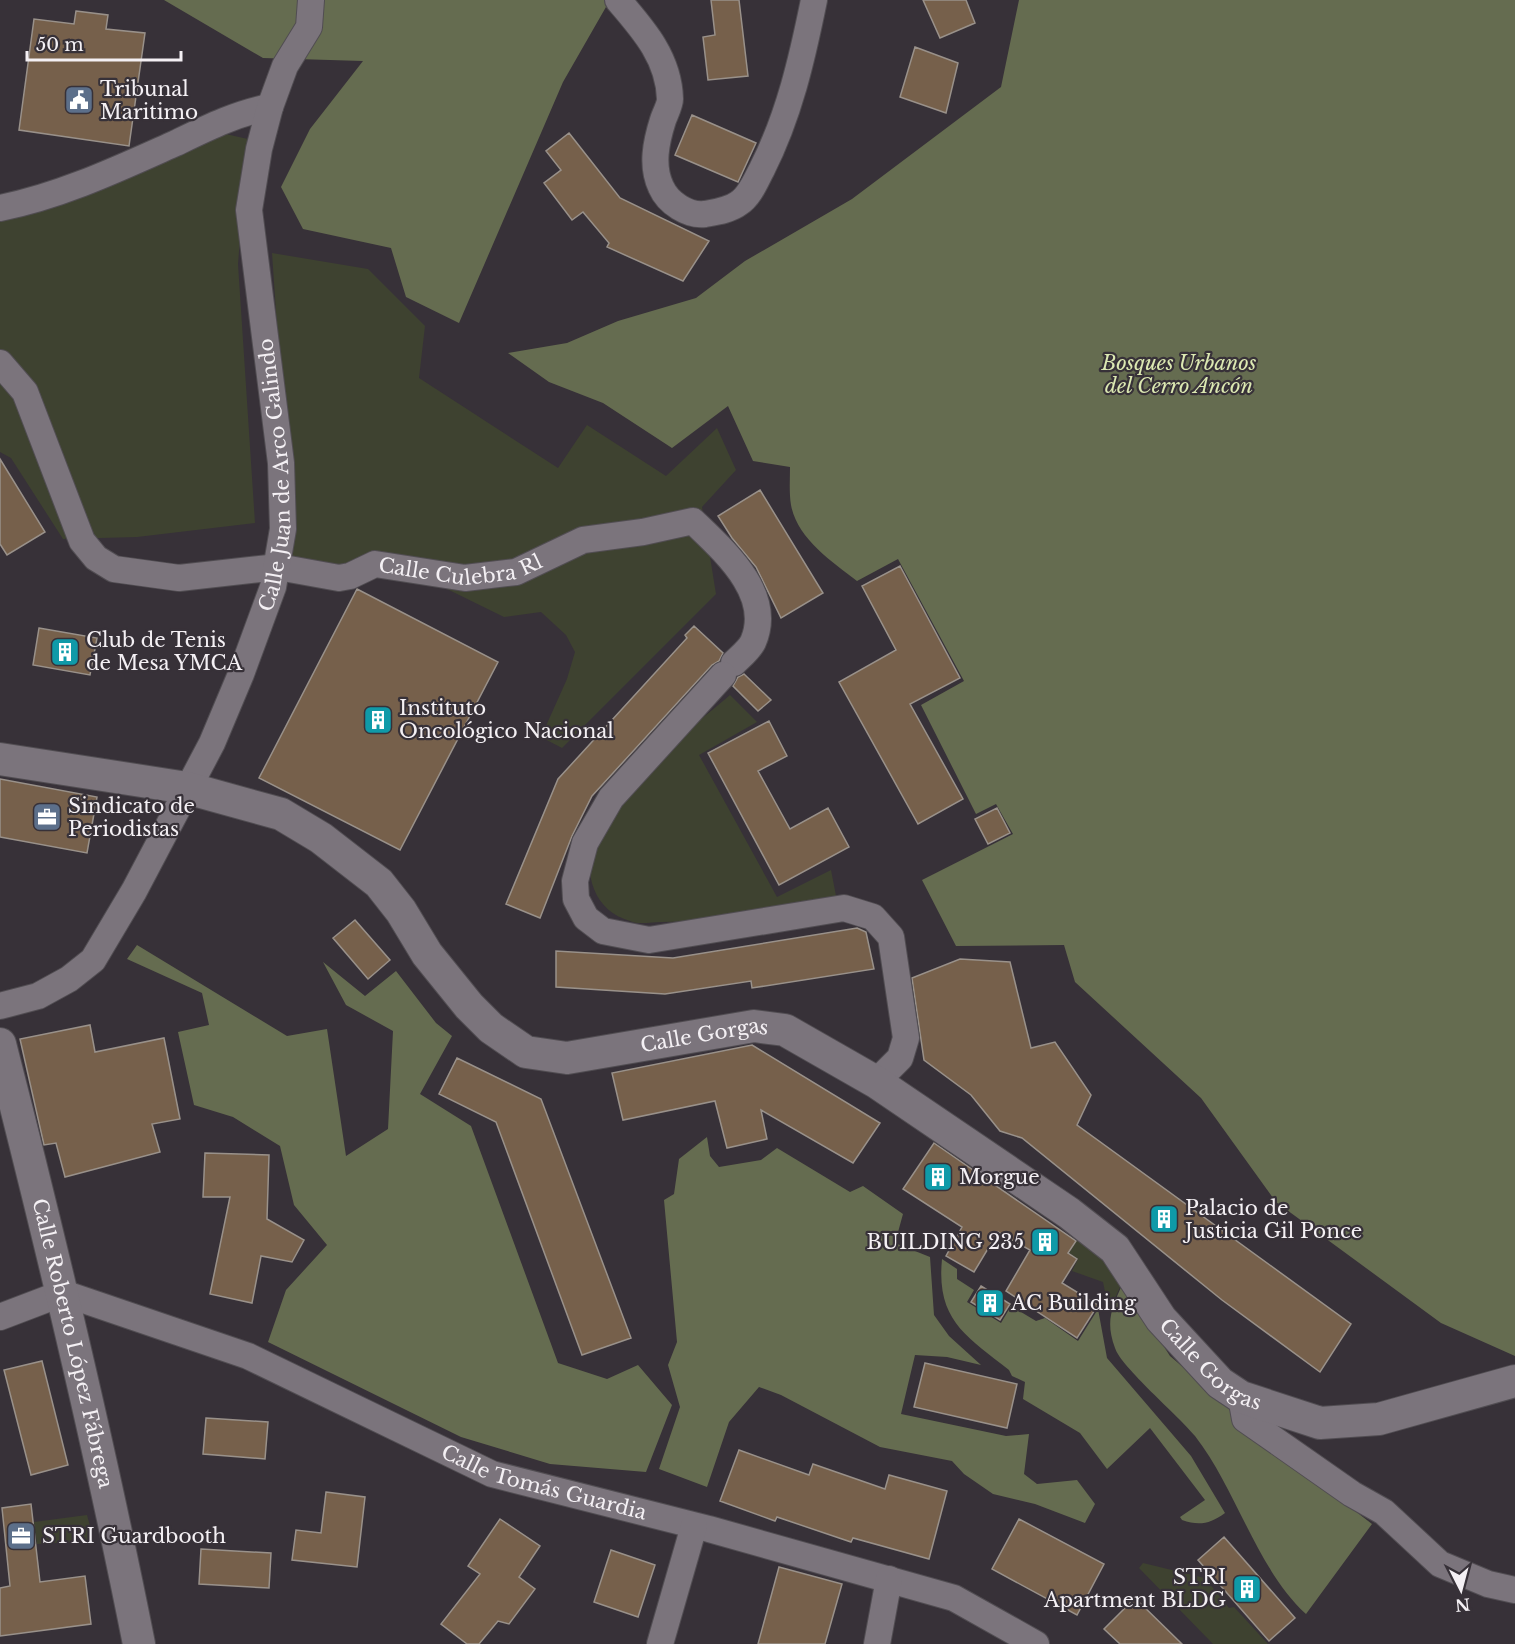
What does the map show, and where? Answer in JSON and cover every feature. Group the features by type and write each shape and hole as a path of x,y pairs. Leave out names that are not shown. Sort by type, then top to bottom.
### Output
{"street":[{"name":"Calle Juan de Arco Galindo","path":"0,1006 38,996 69,979 93,960 134,891 212,743 241,674 278,567 283,529 281,463 249,210 259,149 270,107 285,66 309,27 311,0"},
{"path":"618,0 653,39 663,68 670,100 659,134 655,162 661,188 674,204 696,215 718,212 740,203 753,186 781,131 804,49 814,0"},
{"path":"0,208 24,204 110,172 244,112 270,107"},
{"name":"Calle Culebra Rl","path":"0,363 25,392 81,541 96,558 114,569 179,578 278,567 339,578 350,576 375,564 465,578 516,572 583,540 643,532 693,521 735,565 753,595 759,616 752,644 612,798 585,843 578,868 576,899 586,918 603,931 649,940 844,908 873,917 891,937 906,1038 900,1058 876,1082"},
{"name":"Calle Gorgas","path":"0,759 187,788 281,814 321,838 379,884 401,911 427,954 469,1006 491,1028 526,1052 567,1058 754,1026 785,1029 876,1082 1060,1207 1115,1249 1161,1318 1220,1383 1241,1397 1320,1423 1380,1419 1515,1381"},
{"name":"Calle Roberto López Fábrega","path":"0,1044 63,1293 118,1538 139,1644"},
{"path":"0,1317 63,1293"},
{"name":"Calle Tomás Guardia","path":"63,1293 248,1356 492,1474 694,1526 954,1598 1036,1644"},
{"path":"1241,1397 1245,1419 1352,1494 1384,1512 1440,1564 1488,1584 1515,1590"},
{"path":"660,1644 694,1526"},
{"path":"877,1644 890,1579"}],"green space":[{"path":"164,0 610,0 563,82 459,323 406,297 391,248 303,229 281,187 310,129 363,61 263,58"},
{"name":"Bosques Urbanos del Cerro Ancón","path":"1019,0 1515,0 1515,1356 1441,1323 1276,1202 1201,1098 1075,982 1064,945 956,946 922,880 1013,834 996,804 976,814 921,705 964,681 898,559 857,581 816,548 794,517 790,500 790,467 753,461 728,406 672,448 603,403 549,382 508,353 567,343 618,321 696,298 745,261 852,199 1001,87"},
{"path":"221,133 248,139 238,264 255,523 137,537 63,539 11,458 0,452 0,219"},
{"path":"272,253 368,269 425,326 419,378 558,468 587,425 666,476 717,428 736,470 702,507 716,594 562,748 541,737 567,679 575,652 566,635 541,612 504,617 390,561 328,574 293,562"},
{"path":"730,695 757,722 699,755 777,897 831,870 837,901 706,920 641,923 618,916 604,905 594,889 590,863 598,835 613,808 635,781 686,732"},
{"path":"137,945 287,1036 327,1029 346,1156 388,1129 393,1031 346,1005 323,962 365,996 396,971 436,1023 452,1036 420,1094 471,1126 558,1363 607,1379 638,1365 672,1405 646,1472 550,1464 461,1437 268,1342 286,1290 327,1245 294,1205 280,1146 233,1117 194,1105 178,1032 209,1025 202,993 127,959"},
{"path":"707,1137 710,1156 719,1167 761,1160 777,1148 850,1192 863,1186 903,1214 895,1243 930,1257 934,1315 949,1336 981,1365 947,1357 915,1355 901,1414 1006,1436 1029,1434 1024,1474 1037,1484 1077,1480 1095,1504 1085,1523 1035,1504 993,1494 964,1474 952,1461 880,1447 781,1395 759,1387 729,1422 707,1487 659,1469 680,1407 668,1365 677,1342 664,1200 674,1194 679,1159"},
{"path":"1079,1237 1094,1246 1122,1283 1109,1311 1103,1282 1072,1271 1078,1259 1069,1253"},
{"path":"942,1259 957,1269 957,1279 974,1290 967,1302 1001,1323 1011,1306 1036,1321 1045,1318 1078,1341 1098,1309 1107,1358 1191,1456 1225,1513 1204,1523 1182,1520 1180,1517 1205,1500 1150,1428 1107,1469 1080,1433 1023,1399 1025,1382 1012,1376 1009,1370 967,1336 949,1312 941,1280"},
{"path":"1123,1283 1170,1356 1226,1404 1238,1421 1372,1524 1306,1614 1273,1574 1210,1457 1195,1436 1128,1367 1115,1348 1110,1322 1113,1307"},
{"path":"87,1515 94,1541 37,1544 34,1522"},
{"path":"1143,1563 1205,1578 1229,1608 1234,1607 1268,1644 1213,1644 1139,1568"}],"building":[{"path":"711,0 739,0 748,76 708,80 703,37 715,35"},
{"path":"923,0 966,0 975,23 940,38"},
{"name":"Tribunal Maritimo","path":"76,11 108,15 106,29 145,33 129,146 19,130 34,19 74,24"},
{"path":"915,47 958,63 946,113 900,97"},
{"path":"692,115 756,143 738,182 675,155"},
{"path":"569,133 620,198 709,241 683,281 607,247 609,243 583,212 572,220 544,183 561,170 546,151"},
{"path":"0,459 45,532 7,555 0,544"},
{"path":"760,490 823,593 781,618 756,567 732,538 718,516"},
{"path":"900,566 960,678 910,704 963,799 918,824 839,682 896,650 862,586"},
{"name":"Instituto Oncológico Nacional","path":"357,589 498,662 400,850 259,778"},
{"path":"694,626 723,653 719,661 712,665 592,796 572,836 540,918 506,904 558,779 687,638 685,635"},
{"name":"Club de Tenis de Mesa YMCA","path":"39,628 97,638 90,675 33,665"},
{"path":"744,674 771,700 758,711 733,686 738,677"},
{"path":"769,721 787,756 758,771 790,829 828,808 849,847 779,885 708,753"},
{"name":"Sindicato de Periodistas","path":"0,779 97,797 87,853 0,837"},
{"path":"997,808 1010,833 988,844 975,819"},
{"path":"355,920 390,960 368,979 333,938"},
{"path":"857,928 866,932 874,969 752,988 751,981 665,994 556,987 556,951 673,958"},
{"name":"Palacio de Justicia Gil Ponce","path":"960,959 1010,962 1031,1048 1055,1042 1091,1095 1077,1125 1351,1324 1320,1372 1222,1300 1022,1138 1000,1131 971,1095 924,1060 912,978"},
{"path":"90,1025 95,1052 164,1038 180,1119 152,1124 160,1152 65,1177 56,1143 44,1145 20,1039"},
{"path":"752,1045 880,1123 853,1163 761,1110 767,1139 727,1148 715,1101 623,1120 612,1073"},
{"path":"457,1058 541,1099 631,1338 582,1355 496,1122 439,1094"},
{"path":"934,1143 1076,1241 1068,1253 1077,1259 1062,1283 1098,1305 1077,1338 1006,1291 1030,1250 998,1232 974,1272 946,1256 962,1227 903,1189"},
{"path":"205,1153 269,1155 267,1219 304,1240 292,1262 261,1256 252,1303 210,1294 230,1197 203,1197"},
{"name":"AC Building","path":"981,1286 1010,1304 1000,1320 971,1302"},
{"path":"42,1361 68,1465 31,1475 4,1370"},
{"path":"925,1363 1017,1384 1007,1428 914,1407"},
{"path":"206,1418 268,1422 265,1459 203,1454"},
{"path":"739,1450 809,1475 813,1464 885,1489 889,1475 947,1491 929,1559 853,1538 851,1542 777,1517 775,1521 720,1501"},
{"path":"326,1492 365,1497 357,1567 292,1560 296,1530 321,1533"},
{"path":"31,1504 40,1582 85,1576 91,1624 0,1636 0,1588 10,1586 2,1508"},
{"path":"500,1519 540,1546 519,1577 535,1589 509,1624 498,1621 479,1644 467,1644 441,1624 480,1574 468,1566"},
{"path":"1019,1519 1104,1564 1077,1615 992,1569"},
{"name":"STRI Apartment BLDG","path":"1224,1537 1295,1618 1269,1641 1198,1560"},
{"path":"201,1549 271,1553 269,1588 199,1584"},
{"path":"611,1550 655,1565 638,1617 594,1602"},
{"path":"779,1567 842,1584 825,1644 758,1644"},
{"path":"1135,1598 1182,1644 1120,1644 1104,1629"}],"place":[{"name":"Tribunal Maritimo","path":"79,100"},
{"name":"Club de Tenis de Mesa YMCA","path":"65,652"},
{"name":"Instituto Oncológico Nacional","path":"378,720"},
{"name":"Sindicato de Periodistas","path":"47,817"},
{"name":"Morgue","path":"938,1177"},
{"name":"Palacio de Justicia Gil Ponce","path":"1164,1219"},
{"name":"BUILDING 235","path":"1045,1242"},
{"name":"AC Building","path":"990,1303"},
{"name":"STRI Guardbooth","path":"21,1536"},
{"name":"STRI Apartment BLDG","path":"1247,1589"}]}
